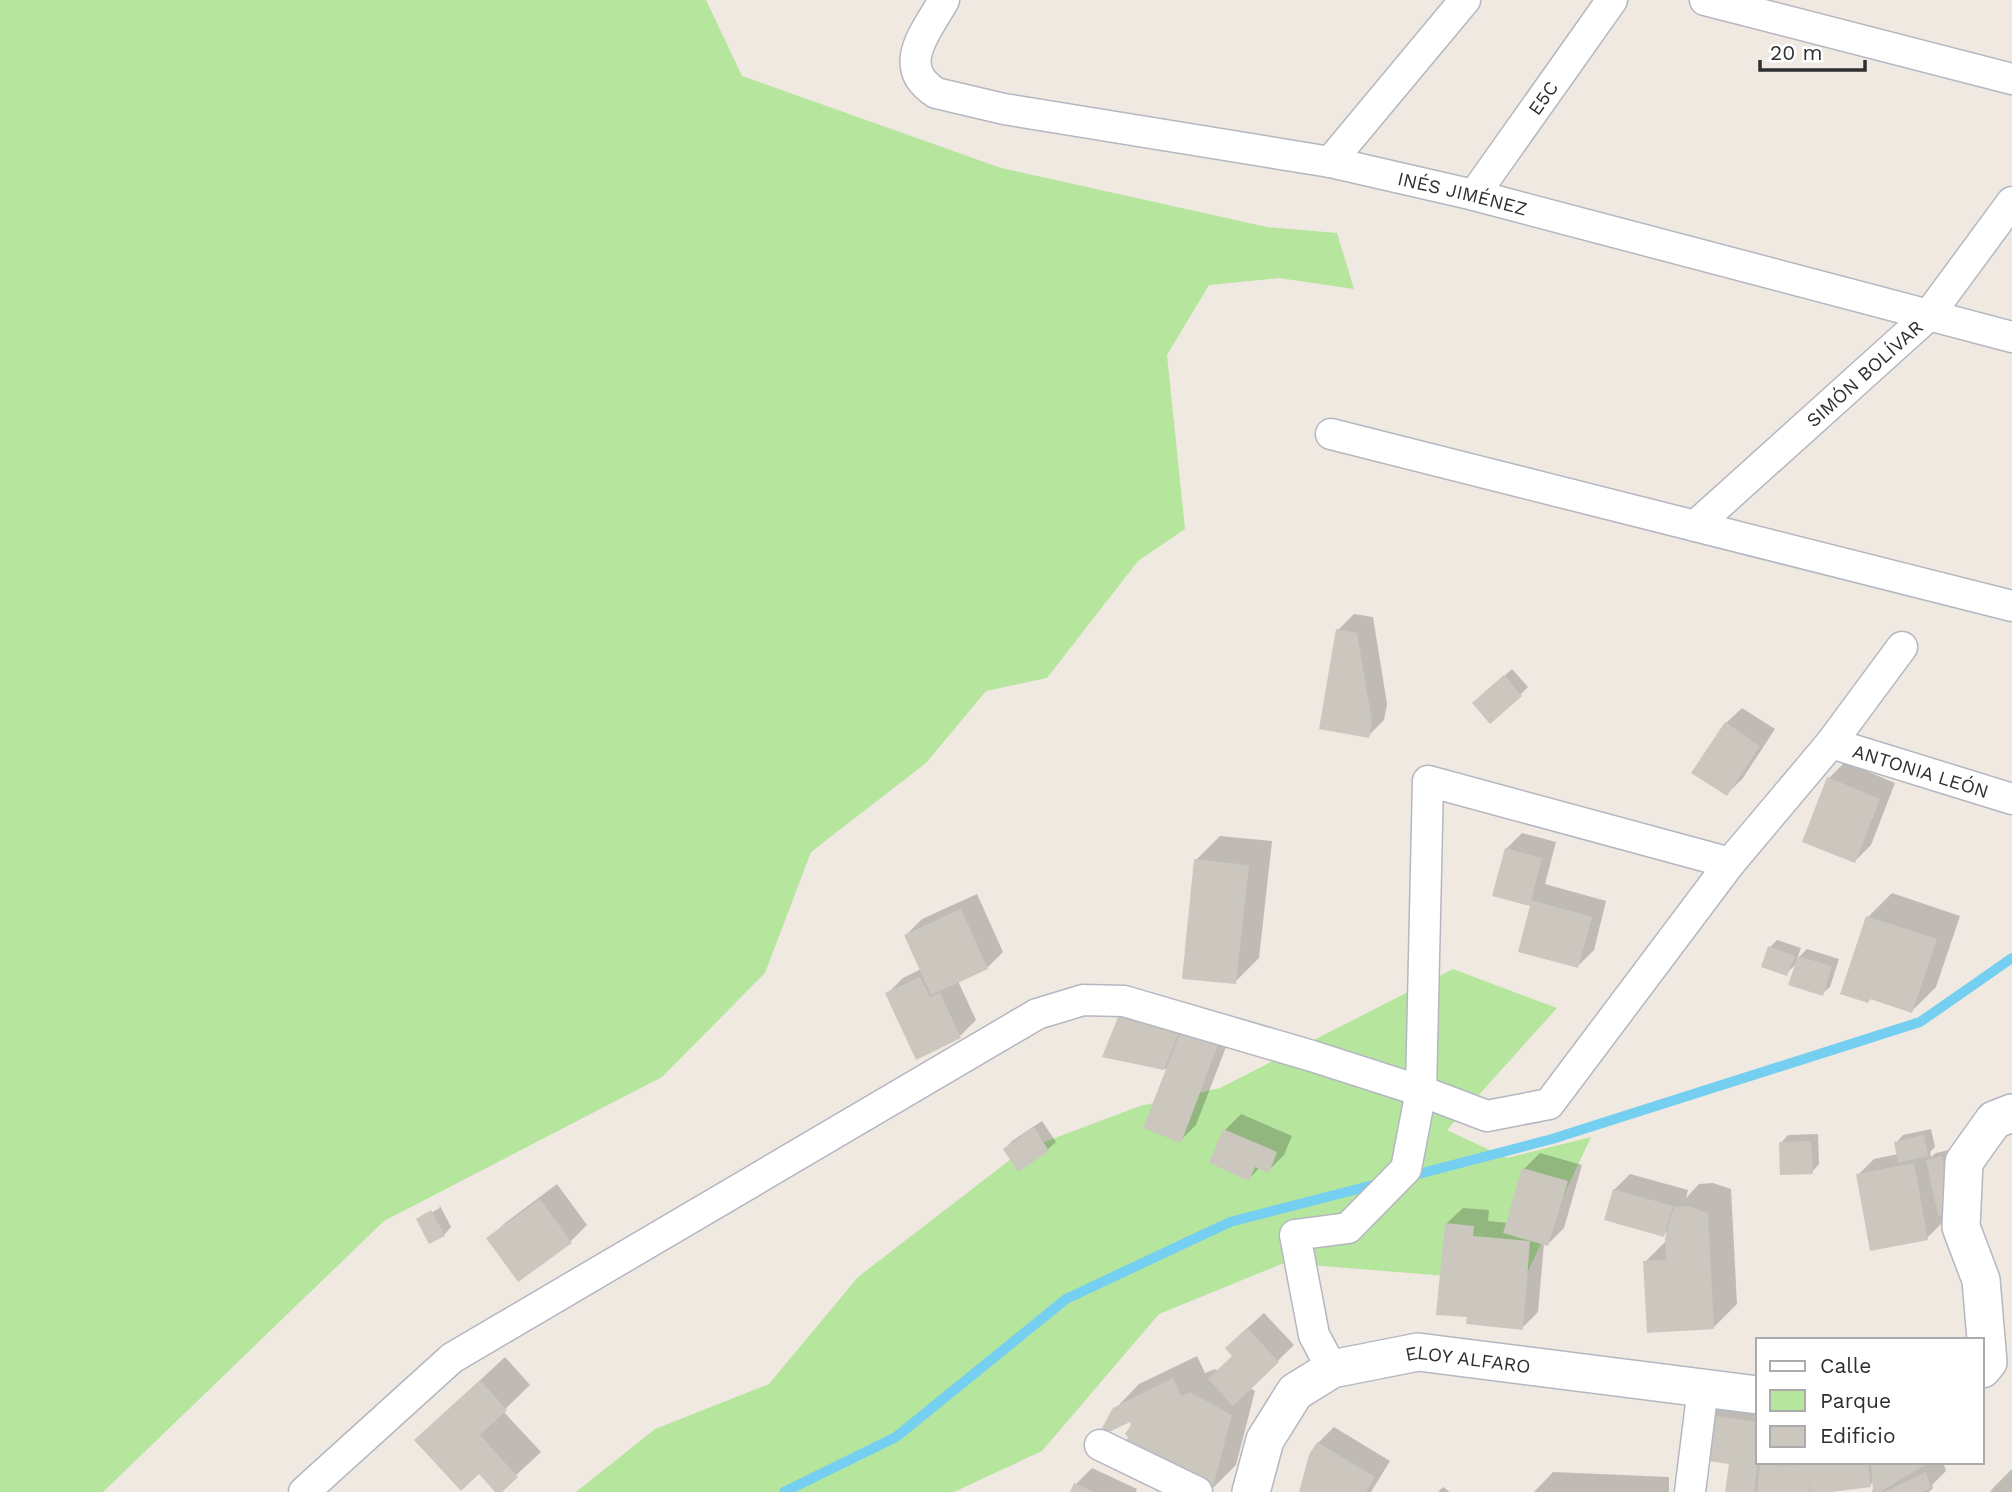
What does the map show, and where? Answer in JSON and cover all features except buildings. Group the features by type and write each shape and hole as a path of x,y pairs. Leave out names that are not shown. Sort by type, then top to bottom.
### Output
{"street":[{"name":"INÉS JIMÉNEZ","path":"944,0 917,47 915,58 919,79 936,93 994,106 1330,162 1474,195 2012,337"},
{"path":"1330,162 1465,0"},
{"name":"E5C","path":"1474,195 1612,0"},
{"path":"1705,0 2012,79"},
{"name":"SIMÓN BOLÍVAR","path":"1695,526 1928,316 2012,202"},
{"path":"1331,435 2012,606"},
{"path":"303,1492 452,1358 1037,1014 1083,1000 1124,1001 1312,1056 1421,1091 1487,1116 1549,1104 1730,863 1831,743 1902,647"},
{"name":"ANTONIA LEÓN","path":"1831,743 2012,799"},
{"path":"1332,1369 1314,1335 1295,1235 1348,1228 1406,1169 1421,1091 1428,780 1730,863"},
{"path":"1984,1367 1988,1362 1981,1280 1961,1227 1964,1162 1994,1120 2012,1113"},
{"name":"ELOY ALFARO","path":"1251,1492 1265,1440 1295,1392 1332,1369 1418,1352 1756,1395"},
{"path":"1690,1492 1703,1388"},
{"path":"1100,1445 1197,1492"}],"green space":[{"path":"0,0 706,0 742,76 1001,168 1267,227 1337,233 1354,289 1279,278 1209,285 1167,355 1185,529 1138,561 1047,678 986,691 926,763 811,852 765,973 662,1077 384,1221 103,1492 0,1492"},
{"path":"1453,969 1557,1008 1447,1130 1507,1158 1591,1137 1523,1282 1284,1263 1159,1314 1042,1451 954,1492 576,1492 655,1429 769,1384 858,1277 1023,1150 1140,1106 1220,1088"}],"waterway":[{"path":"1407,1177 1552,1139 1920,1022 2012,958"},
{"path":"784,1492 896,1437 1066,1299 1230,1222 1381,1183"}]}
